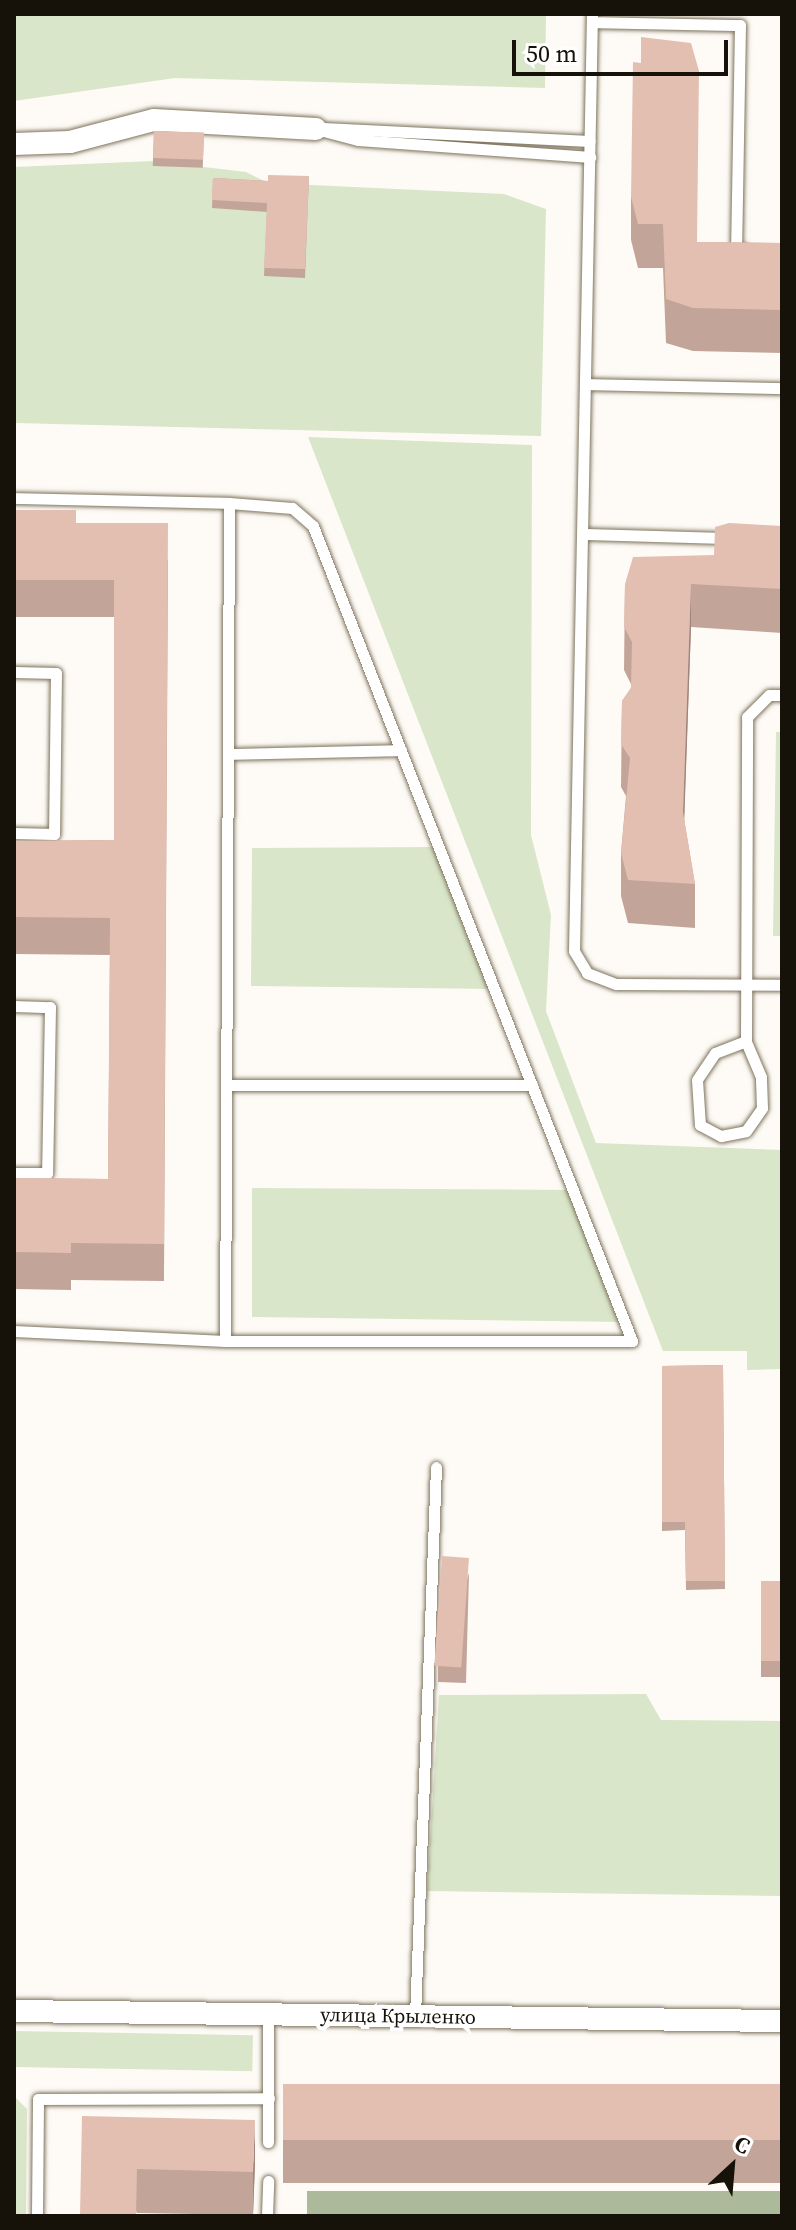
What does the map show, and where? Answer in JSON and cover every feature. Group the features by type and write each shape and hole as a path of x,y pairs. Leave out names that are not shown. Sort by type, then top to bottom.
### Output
{"street":[{"path":"14,144 70,142 154,120 316,129"},
{"name":"улица Крыленко","path":"14,2011 782,2021"}],"lane":[{"path":"767,249 736,249 743,19 592,18 574,951 587,973 616,984 782,985"},
{"path":"316,129 358,125 590,141"},
{"path":"316,129 358,140 590,157"},
{"path":"587,384 782,388"},
{"path":"14,498 229,503 292,508 313,526 632,1341 225,1341 14,1331"},
{"path":"225,1341 229,503"},
{"path":"583,534 736,538"},
{"path":"14,672 56,673 54,834 14,833"},
{"path":"746,1041 715,1053 697,1080 700,1125 721,1136 746,1131 762,1108 761,1077 746,1041 747,717 769,695 782,695"},
{"path":"228,754 401,750"},
{"path":"14,1006 50,1007 47,1173 14,1173"},
{"path":"226,1085 532,1085"},
{"path":"415,2016 436,1467"},
{"path":"268,2015 268,2142"},
{"path":"37,2216 38,2099 269,2098"},
{"path":"267,2216 268,2181"}],"green space":[{"path":"14,14 546,14 545,88 175,78 14,101"},
{"path":"153,161 246,172 268,183 504,194 546,209 541,436 14,423 14,167"},
{"path":"308,437 532,445 531,835 551,915 546,1011 596,1143 782,1150 782,1369 747,1370 747,1351 663,1351"},
{"path":"776,732 782,732 782,936 773,936"},
{"path":"439,847 495,989 251,986 252,848"},
{"path":"252,1188 573,1190 625,1322 252,1317"},
{"path":"646,1694 661,1720 782,1721 782,1896 427,1891 439,1695"},
{"path":"14,2031 253,2035 252,2071 14,2067"},
{"path":"14,2096 27,2109 26,2216 14,2216"},
{"path":"307,2191 782,2191 782,2215 307,2215"}],"building":[{"path":"641,37 691,43 699,71 697,242 782,243 782,310 693,308 666,299 663,224 638,224 631,197 633,62 641,63"},
{"path":"154,131 204,133 203,160 153,158"},
{"path":"268,175 309,176 305,269 264,268 267,203 212,200 213,178 268,181"},
{"path":"14,510 76,510 76,523 168,523 164,1244 71,1243 71,1253 14,1252 14,1178 108,1179 110,918 14,917 14,841 114,840 114,580 14,580"},
{"path":"729,523 782,526 782,589 691,584 683,812 695,884 628,880 621,853 630,758 621,744 622,701 631,688 632,642 624,627 625,584 633,557 714,555 715,527"},
{"path":"723,1365 725,1581 686,1581 685,1522 662,1522 662,1366"},
{"path":"442,1556 469,1558 461,1668 434,1666"},
{"path":"761,1581 782,1581 782,1661 761,1661"},
{"path":"283,2084 782,2084 782,2140 283,2140"},
{"path":"82,2116 255,2120 253,2172 137,2169 136,2216 80,2216"}]}
